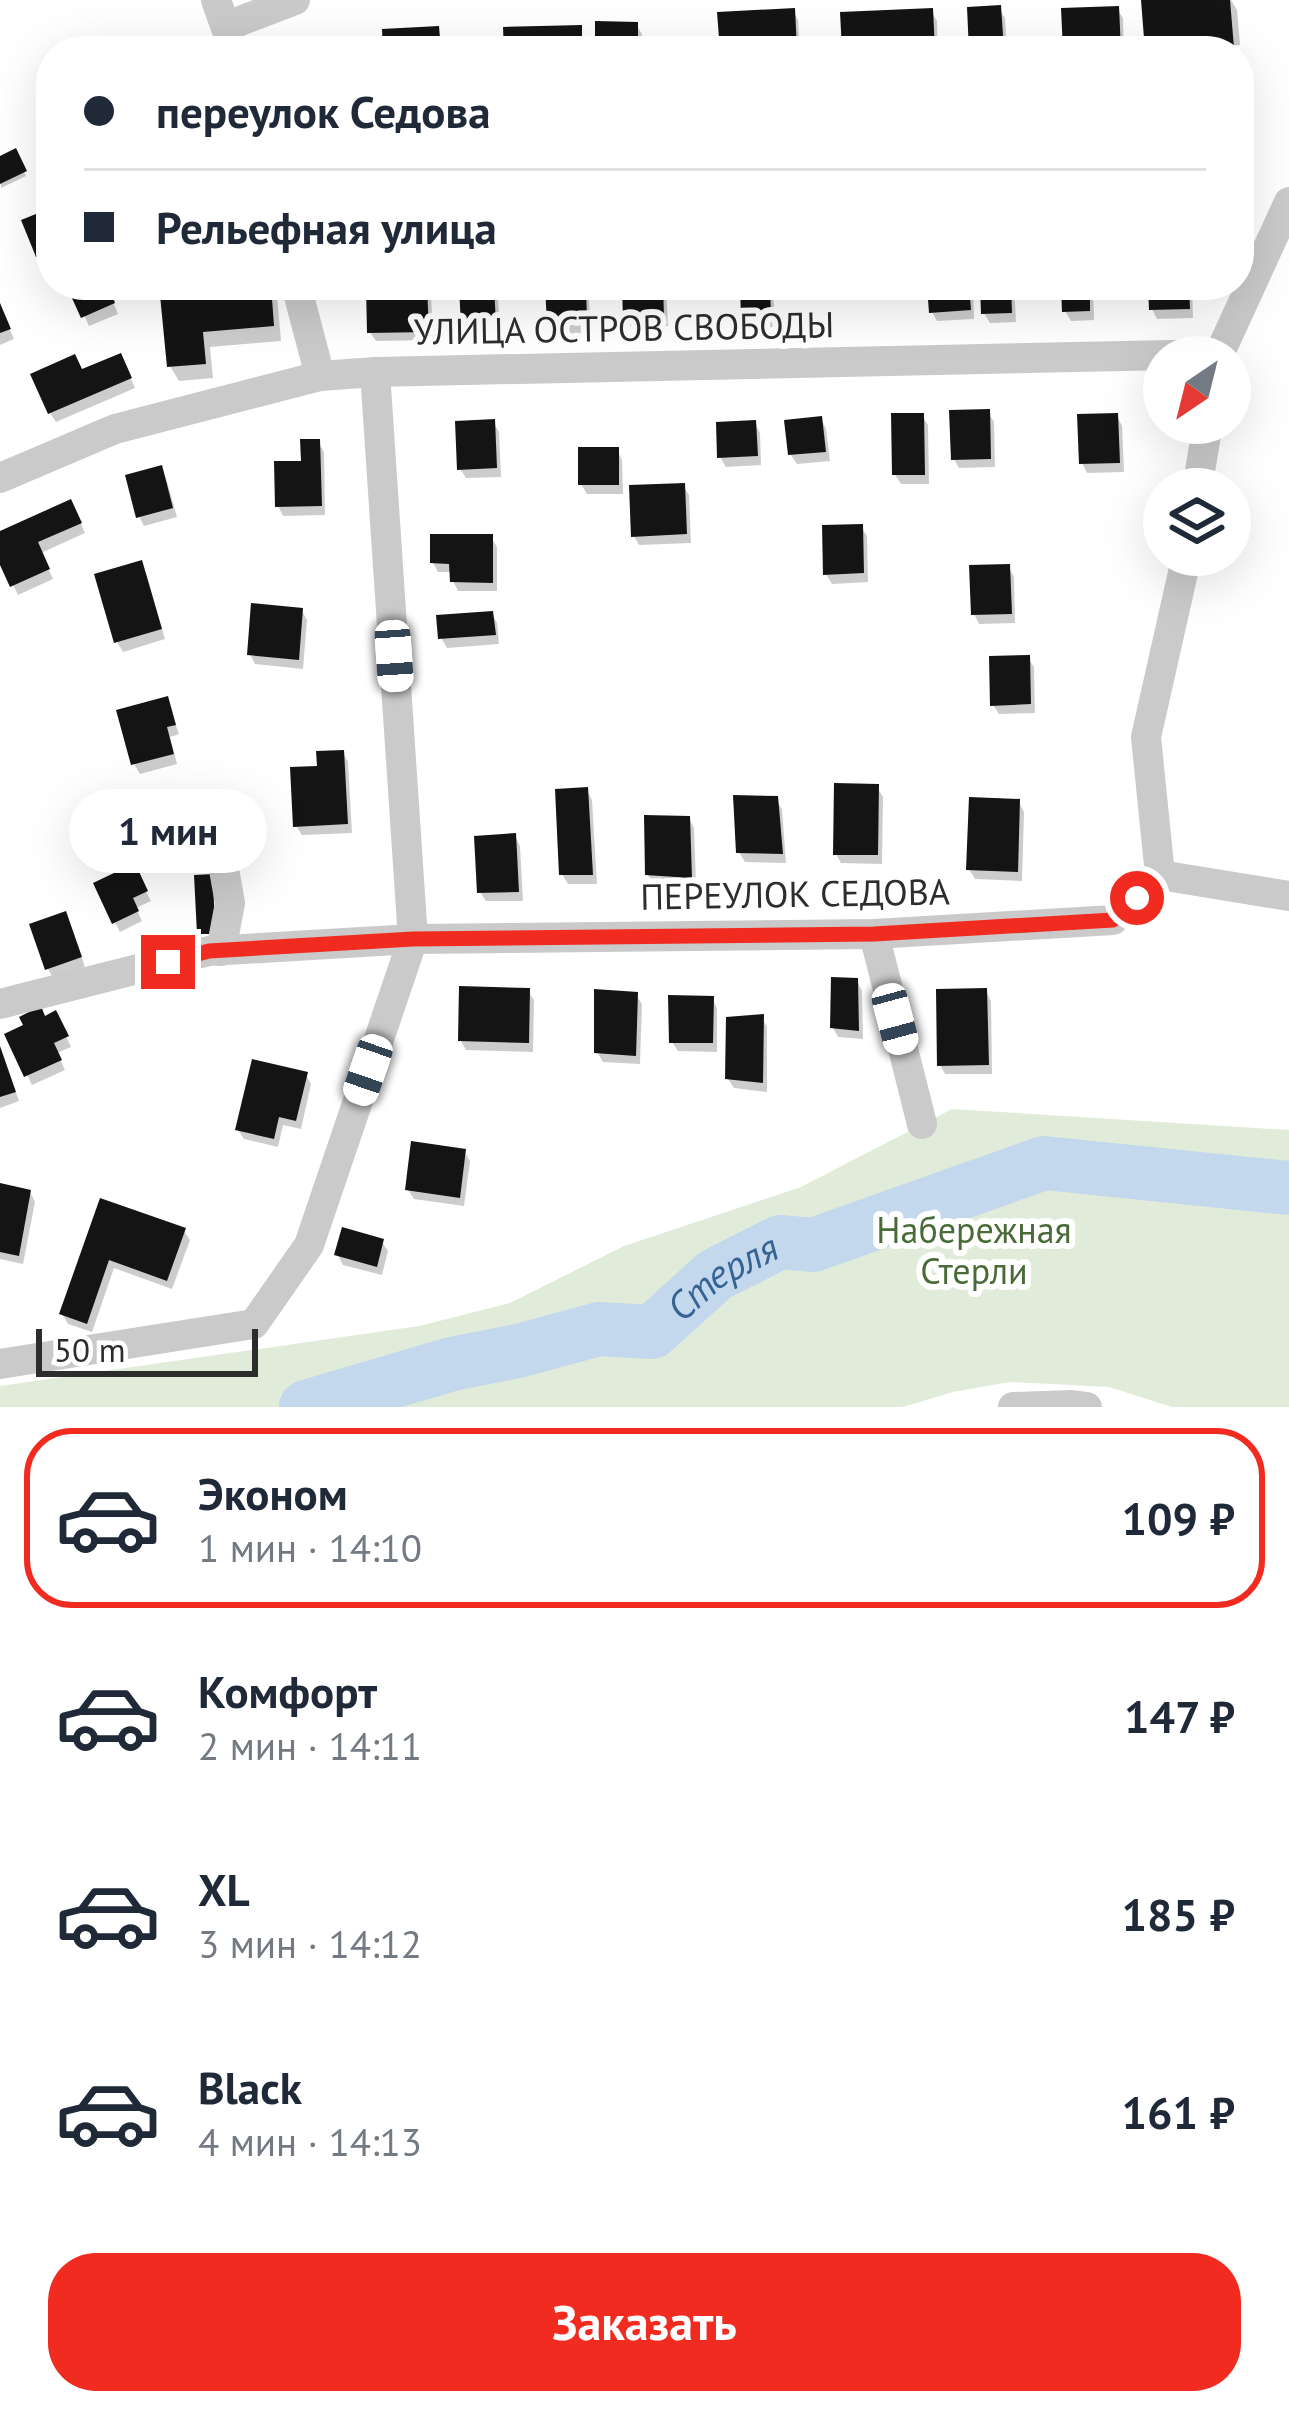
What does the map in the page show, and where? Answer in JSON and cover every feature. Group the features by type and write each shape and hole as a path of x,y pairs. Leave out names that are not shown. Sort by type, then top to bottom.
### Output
{"street":[{"path":"226,26 296,0"},
{"path":"1254,277 1289,202"},
{"path":"300,300 320,376"},
{"path":"1227,336 1244,300"},
{"name":"УЛИЦА ОСТРОВ СВОБОДЫ","path":"0,478 115,429 320,376 1143,357"},
{"path":"0,1364 254,1324 308,1245 413,939 375,372"},
{"path":"1181,576 1146,737 1160,875 1289,896"},
{"path":"197,809 223,864 230,903 221,951"},
{"name":"ПЕРЕУЛОК СЕДОВА","path":"2,996 209,951 413,939 874,934 1113,920 1160,875"},
{"path":"874,934 922,1124"},
{"path":"1013,1407 1087,1407"}],"green space":[{"name":"Набережная Стерли","path":"952,1109 1289,1130 1289,1407 1172,1407 1109,1387 1010,1382 903,1407 0,1407 0,1386 419,1326 510,1303 624,1246 801,1187"}],"building":[{"path":"1141,0 1230,0 1233,36 1144,36"},
{"path":"1001,5 1003,36 968,36 967,7"},
{"path":"1119,6 1120,36 1062,36 1061,8"},
{"path":"795,8 796,36 719,36 717,12"},
{"path":"933,8 934,36 841,36 840,12"},
{"path":"595,21 638,22 638,36 595,36"},
{"path":"582,25 582,36 503,36 503,27"},
{"path":"439,26 440,36 382,36 382,29"},
{"path":"16,148 27,171 0,184 0,156"},
{"path":"36,214 36,257 21,220"},
{"path":"73,300 114,300 115,303 81,318"},
{"path":"160,300 272,300 274,326 203,332 206,364 167,367"},
{"path":"366,300 428,300 429,332 367,333"},
{"path":"460,300 495,300 496,325 461,326"},
{"path":"546,300 586,300 587,324 547,325"},
{"path":"622,300 663,300 664,317 623,319"},
{"path":"740,300 770,300 771,318 741,319"},
{"path":"928,300 970,300 971,310 929,313"},
{"path":"981,300 1012,300 1012,313 981,314"},
{"path":"1062,300 1090,300 1090,311 1062,312"},
{"path":"1149,300 1190,300 1190,309 1149,310"},
{"path":"0,303 11,329 0,333"},
{"path":"121,353 132,378 48,414 30,374 75,354 82,369"},
{"path":"990,409 991,459 951,460 949,410"},
{"path":"891,413 924,413 925,475 892,475"},
{"path":"1118,413 1120,463 1079,464 1077,414"},
{"path":"822,416 826,452 788,455 784,420"},
{"path":"495,419 497,468 457,470 455,421"},
{"path":"756,420 758,456 717,458 716,422"},
{"path":"300,439 320,439 322,506 275,507 274,461 301,461"},
{"path":"578,447 619,447 619,485 578,485"},
{"path":"162,465 173,508 136,518 125,475"},
{"path":"685,483 687,534 631,537 629,485"},
{"path":"71,499 82,523 38,542 50,569 10,587 0,565 0,531"},
{"path":"863,524 864,573 823,575 822,525"},
{"path":"430,534 493,534 493,583 450,582 449,564 430,563"},
{"path":"142,560 162,629 114,643 94,574"},
{"path":"1010,564 1012,614 971,615 969,565"},
{"path":"251,603 303,608 299,660 247,655"},
{"path":"493,611 496,635 438,639 436,615"},
{"path":"1030,655 1031,704 990,706 989,656"},
{"path":"168,696 176,725 167,727 174,754 131,765 116,710"},
{"path":"344,750 348,824 293,827 290,767 317,766 316,751"},
{"path":"834,783 879,784 878,855 833,855"},
{"path":"588,787 593,875 559,875 555,789"},
{"path":"733,795 778,796 783,854 736,853"},
{"path":"969,797 1020,799 1018,872 966,870"},
{"path":"644,815 690,816 692,878 645,875"},
{"path":"516,833 519,892 477,893 474,836"},
{"path":"135,863 148,891 133,898 139,911 112,924 93,883"},
{"path":"213,874 215,934 197,934 194,875"},
{"path":"66,911 82,957 45,970 29,924"},
{"path":"831,977 858,978 859,1031 830,1028"},
{"path":"459,986 530,988 529,1043 458,1041"},
{"path":"987,988 989,1065 937,1066 936,989"},
{"path":"594,989 638,992 636,1056 594,1053"},
{"path":"668,995 714,996 713,1043 669,1043"},
{"path":"41,1006 45,1016 56,1010 69,1036 54,1043 62,1060 24,1077 4,1034 23,1025 19,1017"},
{"path":"764,1014 763,1083 725,1079 726,1017"},
{"path":"0,1046 16,1092 0,1097"},
{"path":"252,1059 308,1072 296,1121 279,1117 274,1139 235,1130"},
{"path":"411,1141 466,1149 460,1198 405,1190"},
{"path":"0,1183 31,1190 19,1256 0,1252"},
{"path":"100,1198 186,1228 167,1281 109,1260 87,1324 59,1314"},
{"path":"342,1227 384,1239 377,1267 334,1255"}],"waterway":[{"name":"Стерля","path":"306,1407 452,1364 599,1329 652,1332 715,1275 780,1242 813,1245 1044,1163 1289,1188"}],"route":[{"path":"168,962 209,951 413,939 874,934 1113,920 1137,898"}]}
